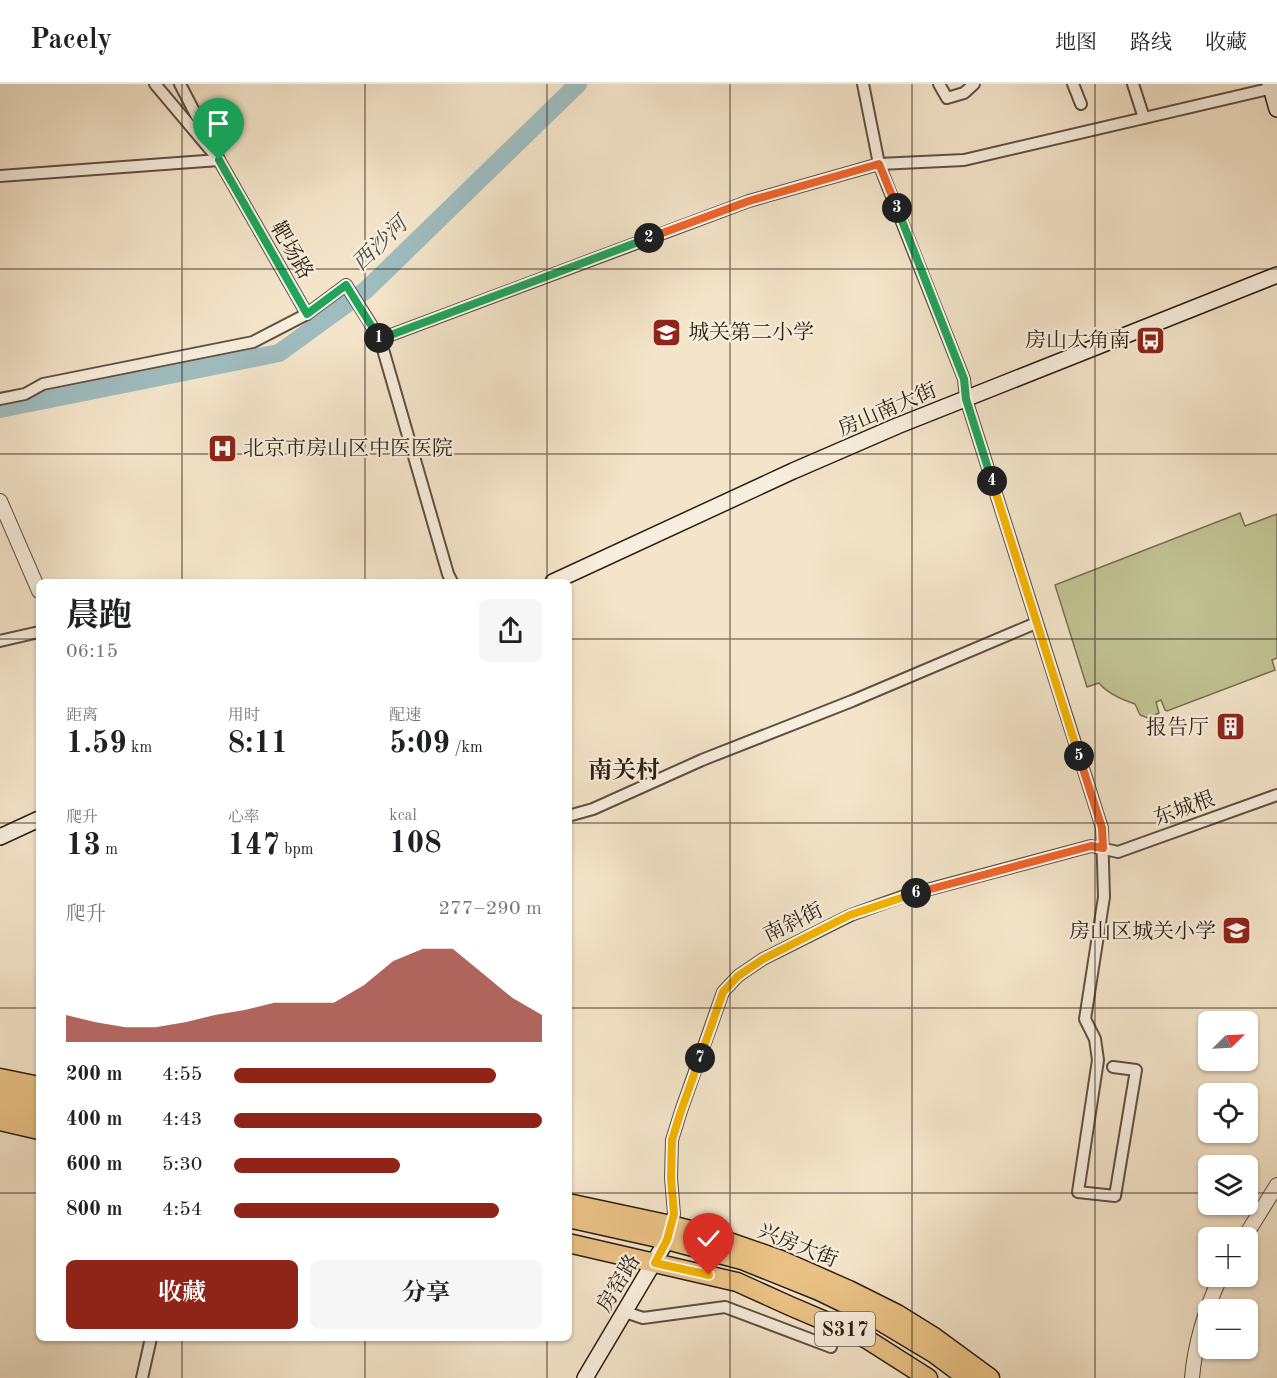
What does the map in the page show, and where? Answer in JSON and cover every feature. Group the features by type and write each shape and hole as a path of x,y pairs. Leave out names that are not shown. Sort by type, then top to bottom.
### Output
{"main road":[{"path":"1273,87 1277,109"},
{"name":"房山南大街","path":"560,579 897,426 1277,275"},
{"path":"0,837 36,820"},
{"path":"0,1078 36,1085"},
{"path":"0,1092 36,1099"},
{"path":"3,1111 36,1114"},
{"path":"3,1111 36,1128"},
{"name":"兴房大街","path":"572,1205 663,1245"},
{"name":"兴房大街","path":"572,1219 663,1245 739,1272 837,1299 935,1354 967,1378"},
{"name":"兴房大街","path":"572,1231 663,1245 712,1236 781,1260 897,1314 934,1337 990,1378"},
{"name":"S317","path":"572,1244 663,1245 756,1291 865,1338 928,1378"},
{"name":"房窑路","path":"585,1378 663,1245"},
{"path":"756,1291 783,1283 766,1255"},
{"name":"兴房大街","path":"783,1283 813,1301 867,1326 947,1378"},
{"path":"837,1299 872,1302"}],"street":[{"name":"靶场路","path":"155,84 219,160 307,314 346,285 380,339 451,579"},
{"path":"0,176 219,160 180,84"},
{"path":"875,84 863,86 879,164 964,379 966,399 1102,828 1104,897 1085,1019 1095,1039 1098,1060 1078,1192 1115,1196 1136,1070 1113,1066"},
{"path":"939,84 947,98 963,93 974,84"},
{"path":"1073,84 1081,104"},
{"path":"1133,84 1144,118"},
{"path":"380,339 749,201 879,164 964,160 1273,87"},
{"path":"0,399 25,394 43,384 253,342 307,314"},
{"path":"0,501 36,584"},
{"path":"572,815 592,809 702,760 852,701 1036,622"},
{"path":"0,641 36,633"},
{"name":"东城根","path":"1103,848 1118,852 1277,795"},
{"name":"南斜街","path":"663,1245 674,1214 671,1178 672,1140 723,992 738,976 763,959 850,915 893,900 1091,846 1103,848"},
{"path":"1251,1227 1277,1185"},
{"path":"1192,1378 1202,1327 1216,1287"},
{"path":"625,1312 643,1318 725,1307 831,1347"},
{"path":"142,1378 150,1341"}],"green space":[{"path":"1240,513 1245,526 1277,514 1277,658 1272,660 1275,670 1167,711 1161,700 1156,702 1159,713 1148,718 1140,715 1135,704 1111,693 1099,683 1087,687 1055,585"}],"waterway":[{"name":"西沙河","path":"0,409 279,353 366,290 578,84"}],"place":[{"name":"城关第二小学","path":"667,332"},
{"name":"房山大角南","path":"1151,340"},
{"name":"北京市房山区中医医院","path":"222,448"},
{"name":"报告厅","path":"1230,727"},
{"name":"房山区城关小学","path":"1237,931"}],"district":[{"name":"南关村","path":"624,770"}],"route":[{"path":"219,160 307,314 346,285 380,339 749,201 879,164 964,379 966,399 1102,828 1103,848 1091,846 904,896 850,915 763,959 738,976 723,992 672,1140 671,1178 674,1214 667,1240 655,1263 709,1275"}]}
